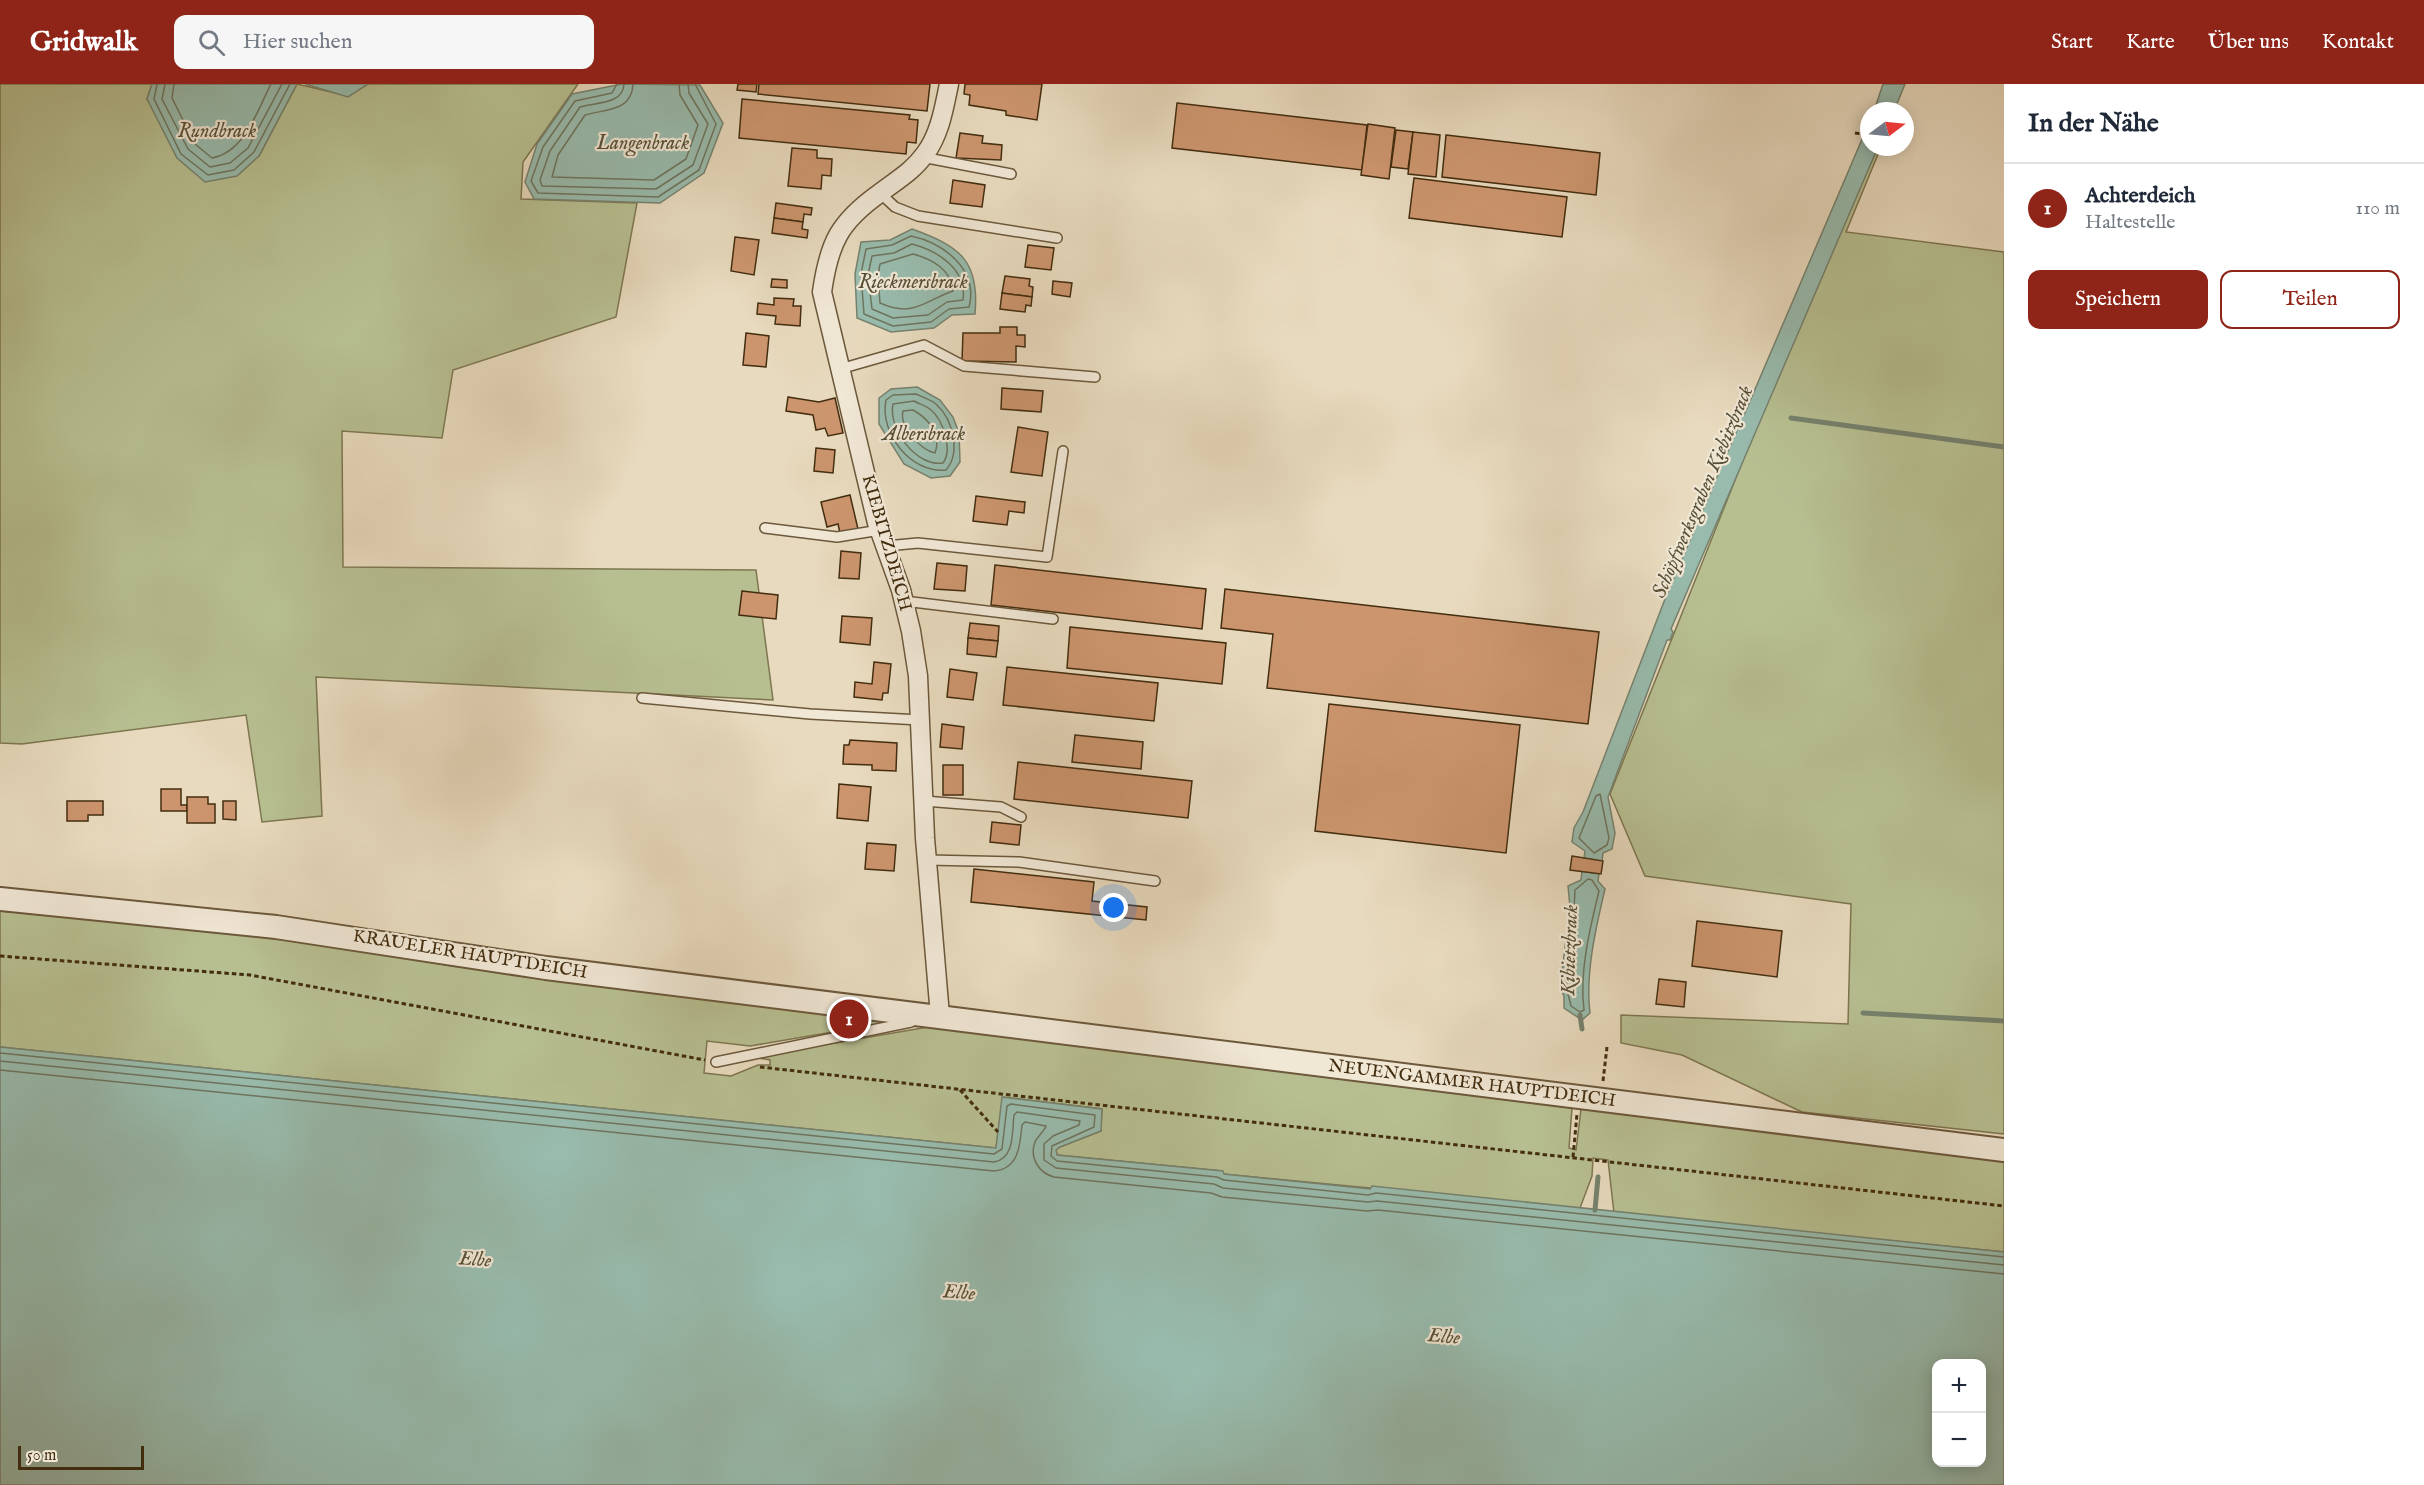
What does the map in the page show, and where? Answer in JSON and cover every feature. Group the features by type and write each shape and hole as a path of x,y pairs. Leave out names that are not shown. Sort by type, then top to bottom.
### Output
{"street":[{"name":"KIEBITZDEICH","path":"939,1016 918,676 904,601 883,538 822,292 826,257 839,231 859,209 906,175 922,157 939,127 949,84"},
{"name":"KRAUELER HAUPTDEICH","path":"0,899 276,927 546,968 939,1016"},
{"name":"NEUENGAMMER HAUPTDEICH","path":"939,1016 2004,1150"}],"lane":[{"path":"922,157 1011,174"},
{"path":"880,192 895,207 918,216 1057,238"},
{"path":"840,369 924,345 964,366 1095,377"},
{"path":"765,528 837,537 883,538 1047,557 1063,452"},
{"path":"904,601 1053,619"},
{"path":"642,698 810,714 920,720"},
{"path":"924,801 1001,807 1022,817"},
{"path":"928,860 1019,862 1155,880"},
{"path":"716,1062 939,1016"}],"path":[{"path":"1855,133 1860,134"},
{"path":"0,956 250,975 716,1062"},
{"path":"1573,1157 1589,1099 1607,1047"},
{"path":"751,1066 2004,1206"},
{"path":"959,1089 998,1132"}],"shaded area":[{"path":"0,84 152,84 147,99 259,156 297,84 348,96 368,84 578,84 523,162 521,199 637,203 616,317 453,370 442,438 342,431 343,567 756,570 773,700 316,677 322,816 262,822 246,715 22,744 0,743"},
{"path":"1874,156 1877,156 1846,232 2004,252 2004,1134 1802,1112 1682,1055 1621,1043 1621,1015 1848,1024 1851,904 1645,876 1610,794 1767,400"},
{"path":"0,911 279,937 452,966 891,1022 750,1046 707,1041 704,1073 731,1076 758,1065 770,1065 770,1060 753,1057 928,1027 1572,1108 1569,1148 1576,1150 1581,1109 2004,1160 2004,1252 1614,1213 1608,1160 1593,1158 1592,1176 1580,1208 1223,1174 1222,1171 1057,1155 1056,1150 1060,1147 1101,1131 1102,1109 1003,1097 996,1148 0,1047"}],"water":[{"name":"Rundbrack","path":"152,84 297,84 259,156 237,176 205,182 177,158 147,99"},
{"path":"305,84 368,84 348,97"},
{"name":"Langenbrack","path":"622,84 700,85 723,123 704,173 660,203 534,199 525,182 537,144 572,94"},
{"path":"1883,84 1905,84 1898,102 1877,102"},
{"path":"1860,144 1860,156 1874,156 1671,629 1673,632 1670,640 1667,640 1608,797 1615,833 1612,849 1603,853 1602,861 1584,858 1585,851 1572,842 1574,828 1583,812 1665,599 1740,423 1737,421 1740,414 1744,415"},
{"name":"Rieckmersbrack","path":"912,229 942,242 963,258 974,280 975,314 952,315 934,328 891,332 857,318 855,274 861,242 890,240"},
{"name":"Albersbrack","path":"917,387 940,400 953,417 959,433 960,462 950,476 931,478 904,464 879,424 879,398 891,389"},
{"path":"1582,871 1599,874 1598,881 1605,889 1590,967 1590,1013 1582,1020 1564,1008 1564,996 1560,988 1570,907 1568,886 1581,880"},
{"name":"Elbe","path":"0,1047 996,1148 1002,1097 1102,1109 1101,1131 1060,1147 1056,1150 1057,1155 1223,1171 1224,1174 1370,1189 1372,1186 2004,1252 2004,1485 0,1485"}],"building":[{"path":"738,84 757,84 756,92 737,90"},
{"path":"759,84 930,84 927,111 758,94"},
{"path":"965,84 1042,84 1037,120 1006,115 1006,111 969,105 970,95 964,94"},
{"path":"742,99 910,115 909,119 918,120 916,143 907,142 906,154 739,138"},
{"path":"1177,103 1367,125 1362,170 1172,148"},
{"path":"1368,124 1395,128 1389,179 1361,175"},
{"path":"1396,130 1413,132 1408,169 1391,167"},
{"path":"1413,132 1440,135 1436,177 1408,174"},
{"path":"960,133 983,136 982,143 1002,145 1001,160 956,158"},
{"path":"1446,135 1600,153 1596,195 1442,177"},
{"path":"792,148 817,150 817,158 832,159 831,176 822,175 821,189 788,186"},
{"path":"1414,178 1567,197 1562,237 1409,218"},
{"path":"953,180 985,185 982,207 950,203"},
{"path":"776,203 812,208 811,215 804,214 803,222 774,218"},
{"path":"774,218 803,222 802,229 808,230 807,238 772,233"},
{"path":"735,237 759,240 754,275 731,271"},
{"path":"1028,245 1054,248 1051,270 1025,267"},
{"path":"1005,276 1030,279 1029,286 1033,287 1032,297 1002,293"},
{"path":"772,279 787,280 787,288 771,287"},
{"path":"1053,281 1072,283 1070,297 1052,294"},
{"path":"1002,293 1032,297 1031,306 1026,305 1025,312 1000,309"},
{"path":"774,298 794,299 793,306 801,306 800,326 775,324 776,316 757,314 758,303 774,305"},
{"path":"1000,327 1017,327 1017,335 1025,335 1025,347 1016,346 1016,362 962,361 963,333 1000,333"},
{"path":"746,333 769,336 766,367 743,365"},
{"path":"1002,388 1043,391 1041,412 1001,409"},
{"path":"788,397 819,402 835,398 843,433 828,436 825,428 816,430 813,415 786,411"},
{"path":"1018,427 1048,432 1042,476 1011,472"},
{"path":"816,448 835,450 833,473 814,471"},
{"path":"850,495 858,529 840,533 838,524 827,527 821,502"},
{"path":"976,496 1025,502 1024,513 1009,511 1007,525 973,521"},
{"path":"841,551 861,553 859,579 839,578"},
{"path":"937,563 967,566 965,591 934,589"},
{"path":"995,565 1206,589 1202,629 991,605"},
{"path":"1225,589 1599,632 1588,724 1267,688 1273,634 1221,628"},
{"path":"742,591 778,595 776,619 739,615"},
{"path":"842,616 872,618 870,645 840,642"},
{"path":"970,623 999,626 998,641 968,638"},
{"path":"1070,627 1226,643 1222,684 1067,668"},
{"path":"968,638 998,641 996,657 967,654"},
{"path":"874,662 891,664 888,693 883,693 882,700 854,697 855,682 872,684"},
{"path":"1007,667 1158,683 1154,721 1003,705"},
{"path":"950,669 977,673 973,700 947,697"},
{"path":"1329,704 1520,725 1506,853 1315,831"},
{"path":"942,724 964,727 962,749 940,747"},
{"path":"1075,735 1143,742 1141,769 1072,762"},
{"path":"850,740 897,743 896,771 872,770 872,765 843,764 844,745 849,745"},
{"path":"1018,762 1192,781 1188,818 1014,799"},
{"path":"943,765 963,765 963,795 943,795"},
{"path":"839,784 871,787 868,821 837,818"},
{"path":"161,789 181,789 181,805 187,805 187,811 161,811"},
{"path":"187,797 208,797 208,804 215,804 215,823 187,823"},
{"path":"67,801 103,801 103,815 88,815 88,821 67,821"},
{"path":"223,801 236,801 236,820 223,819"},
{"path":"992,822 1021,825 1019,845 990,842"},
{"path":"867,843 896,845 894,871 865,869"},
{"path":"1572,856 1603,861 1601,874 1570,870"},
{"path":"974,869 1094,882 1092,901 1147,907 1146,920 971,902"},
{"path":"1697,921 1782,931 1777,977 1692,966"},
{"path":"1659,979 1686,982 1684,1007 1656,1004"}],"waterway":[{"path":"1791,418 2004,447"},
{"path":"1863,1013 2004,1021"},
{"name":"Kibietzbrack","path":"1580,1015 1582,1029"},
{"path":"1595,1210 1598,1177"}],"place":[{"name":"Achterdeich","path":"849,1019"}],"water label":[{"name":"Schöpfwerksgraben Kiebitzbrack","path":"1703,492"}]}
